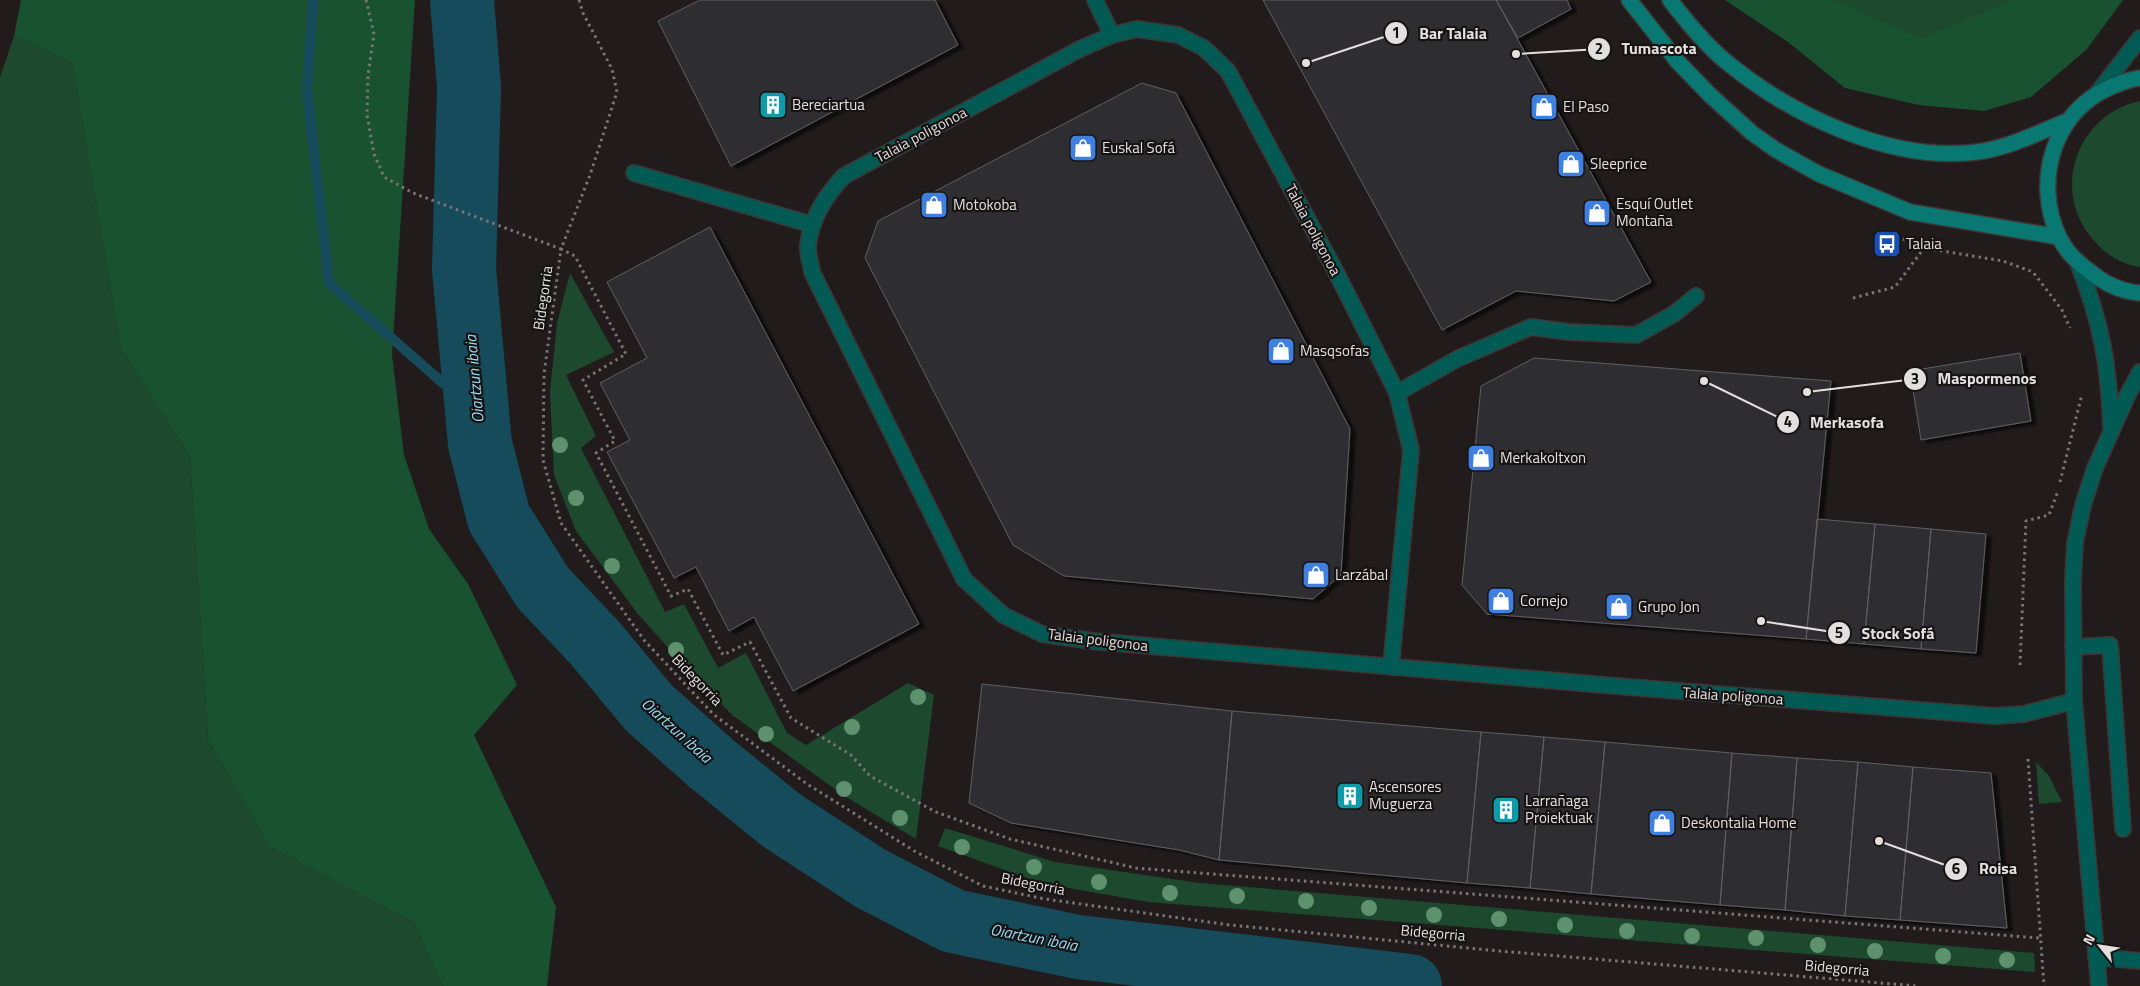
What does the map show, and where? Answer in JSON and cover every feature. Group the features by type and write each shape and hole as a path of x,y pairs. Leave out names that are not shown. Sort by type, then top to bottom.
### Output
{"main road":[{"path":"1629,0 1678,62 1711,96 1752,133 1776,150 1846,187 1910,212 2059,237"},
{"path":"1670,0 1696,33 1722,58 1751,81 1808,114 1852,133 1918,151 1947,153 1977,152 2007,145 2067,121"},
{"path":"2140,78 2132,78 2098,92 2067,121 2050,158 2047,199 2059,237 2078,263 2103,282 2132,293 2140,293"}],"street":[{"path":"1095,0 1112,35"},
{"name":"Talaia poligonoa","path":"1391,667 1411,450 1397,392 1337,274 1228,71 1204,48 1178,35 1137,29 1112,35 1080,49 844,176 833,187 819,208 813,225 808,246 812,272 964,579 1003,615 1042,634 1092,641 1391,667 1995,716 2024,714 2074,701"},
{"path":"2098,92 2140,38"},
{"path":"634,173 813,225"},
{"path":"2078,263 2093,303 2104,344 2110,388 2111,432"},
{"path":"1397,392 1457,359 1531,327 1569,332 1636,335 1674,314 1696,296"},
{"path":"2099,986 2074,701 2073,647 2076,543 2083,505 2111,432 2140,372"},
{"path":"2073,647 2110,645 2123,829"},
{"path":"2096,957 2140,962"}],"path":[{"name":"Bidegorria","path":"366,0 374,34 368,75 367,115 374,154 384,177 414,193 561,249"},
{"name":"Bidegorria","path":"579,0 583,13 612,69 617,92 590,175 561,249 544,374 543,460 561,522 644,640 713,714 807,784 916,852 984,886 1045,899 1230,925 1499,951 1917,986"},
{"path":"1853,298 1895,288 1924,248"},
{"path":"561,249 576,256 626,354 583,380 615,441 596,453 670,596 688,589 723,655 750,642 791,718 851,755 870,776 936,812 1010,839 1136,868 2040,938"},
{"path":"2020,665 2026,520 2049,515 2060,486 2082,393"},
{"path":"2028,759 2044,986"}],"green space":[{"path":"21,0 415,0 392,355 404,455 429,529 468,584 517,685 474,735 556,907 547,986 443,986 413,922 270,847 208,740 190,457 121,349 72,63 14,36"},
{"path":"1725,0 1835,0 1921,37 2011,0 2123,0 2087,49 2031,97 1984,111 1919,105 1845,88 1788,42"},
{"path":"1835,0 2011,0 1921,37"},
{"path":"14,36 72,63 121,349 190,457 208,740 270,847 413,922 443,986 0,986 0,77"},
{"path":"2140,101 2140,267 2117,259 2097,244 2082,225 2074,203 2072,181 2076,160 2085,140 2099,122 2117,109"},
{"path":"570,273 614,352 566,375 596,436 581,448 665,612 684,604 718,668 746,653 787,733 806,745 908,683 934,695 916,839 846,797 732,715 689,671 638,614 576,531 554,475 550,392 557,323"},
{"path":"2036,762 2049,776 2062,802 2039,804"},
{"path":"945,828 1055,862 1200,883 2034,953 2035,972 1148,902 1041,883 938,846"}],"building":[{"name":"Bereciartua","path":"700,0 935,0 958,45 731,166 658,21"},
{"path":"1263,0 1496,0 1651,282 1614,301 1516,291 1442,330"},
{"path":"1496,0 1567,0 1571,9 1518,38"},
{"path":"1142,83 1176,93 1350,429 1341,575 1313,599 1064,576 1013,545 865,258 878,221"},
{"path":"710,227 919,624 793,691 754,617 729,631 696,567 674,578 607,452 630,440 600,383 647,358 607,282"},
{"path":"2020,353 2031,421 1921,440 1910,371"},
{"path":"1534,358 1831,381 1806,639 1487,614 1462,585 1481,386"},
{"path":"1817,519 1875,524 1864,644 1806,639"},
{"path":"1875,524 1931,529 1921,649 1864,644"},
{"path":"1931,529 1986,534 1976,653 1921,649"},
{"path":"982,684 1232,711 1219,860 1179,850 1011,823 969,803"},
{"name":"Ascensores Muguerza","path":"1232,711 1481,732 1467,883 1219,860"},
{"name":"Larrañaga Proiektuak","path":"1481,732 1544,737 1530,888 1467,883"},
{"path":"1544,737 1605,742 1591,894 1530,888"},
{"name":"Deskontalia Home","path":"1605,742 1732,753 1720,905 1591,894"},
{"path":"1732,753 1797,758 1785,910 1720,905"},
{"name":"Deskontalia Home","path":"1797,758 1858,762 1845,916 1785,910"},
{"path":"1858,762 1913,767 1900,920 1845,916"},
{"path":"1913,767 1991,773 2007,928 1900,920"}],"waterway":[{"path":"313,0 307,90 329,283 477,413"},
{"name":"Oiartzun ibaia","path":"462,0 469,87 464,269 480,444 499,518 543,588 595,643 649,708 712,764 781,820 870,878 953,921 1078,947 1410,986"}],"place":[{"name":"Tumascota","path":"1516,54"},
{"name":"Bar Talaia","path":"1306,63"},
{"name":"Bereciartua","path":"773,105"},
{"name":"El Paso","path":"1544,107"},
{"name":"Euskal Sofá","path":"1083,148"},
{"name":"Sleeprice","path":"1571,164"},
{"name":"Motokoba","path":"934,205"},
{"name":"Esquí Outlet Montaña","path":"1597,213"},
{"name":"Talaia","path":"1887,244"},
{"name":"Masqsofas","path":"1281,351"},
{"name":"Merkasofa","path":"1704,381"},
{"name":"Maspormenos","path":"1807,392"},
{"name":"Merkakoltxon","path":"1481,458"},
{"name":"Larzábal","path":"1316,575"},
{"name":"Cornejo","path":"1501,601"},
{"name":"Grupo Jon","path":"1619,607"},
{"name":"Stock Sofá","path":"1761,621"},
{"name":"Ascensores Muguerza","path":"1350,796"},
{"name":"Larrañaga Proiektuak","path":"1506,810"},
{"name":"Deskontalia Home","path":"1662,823"},
{"name":"Roisa","path":"1879,841"}]}
